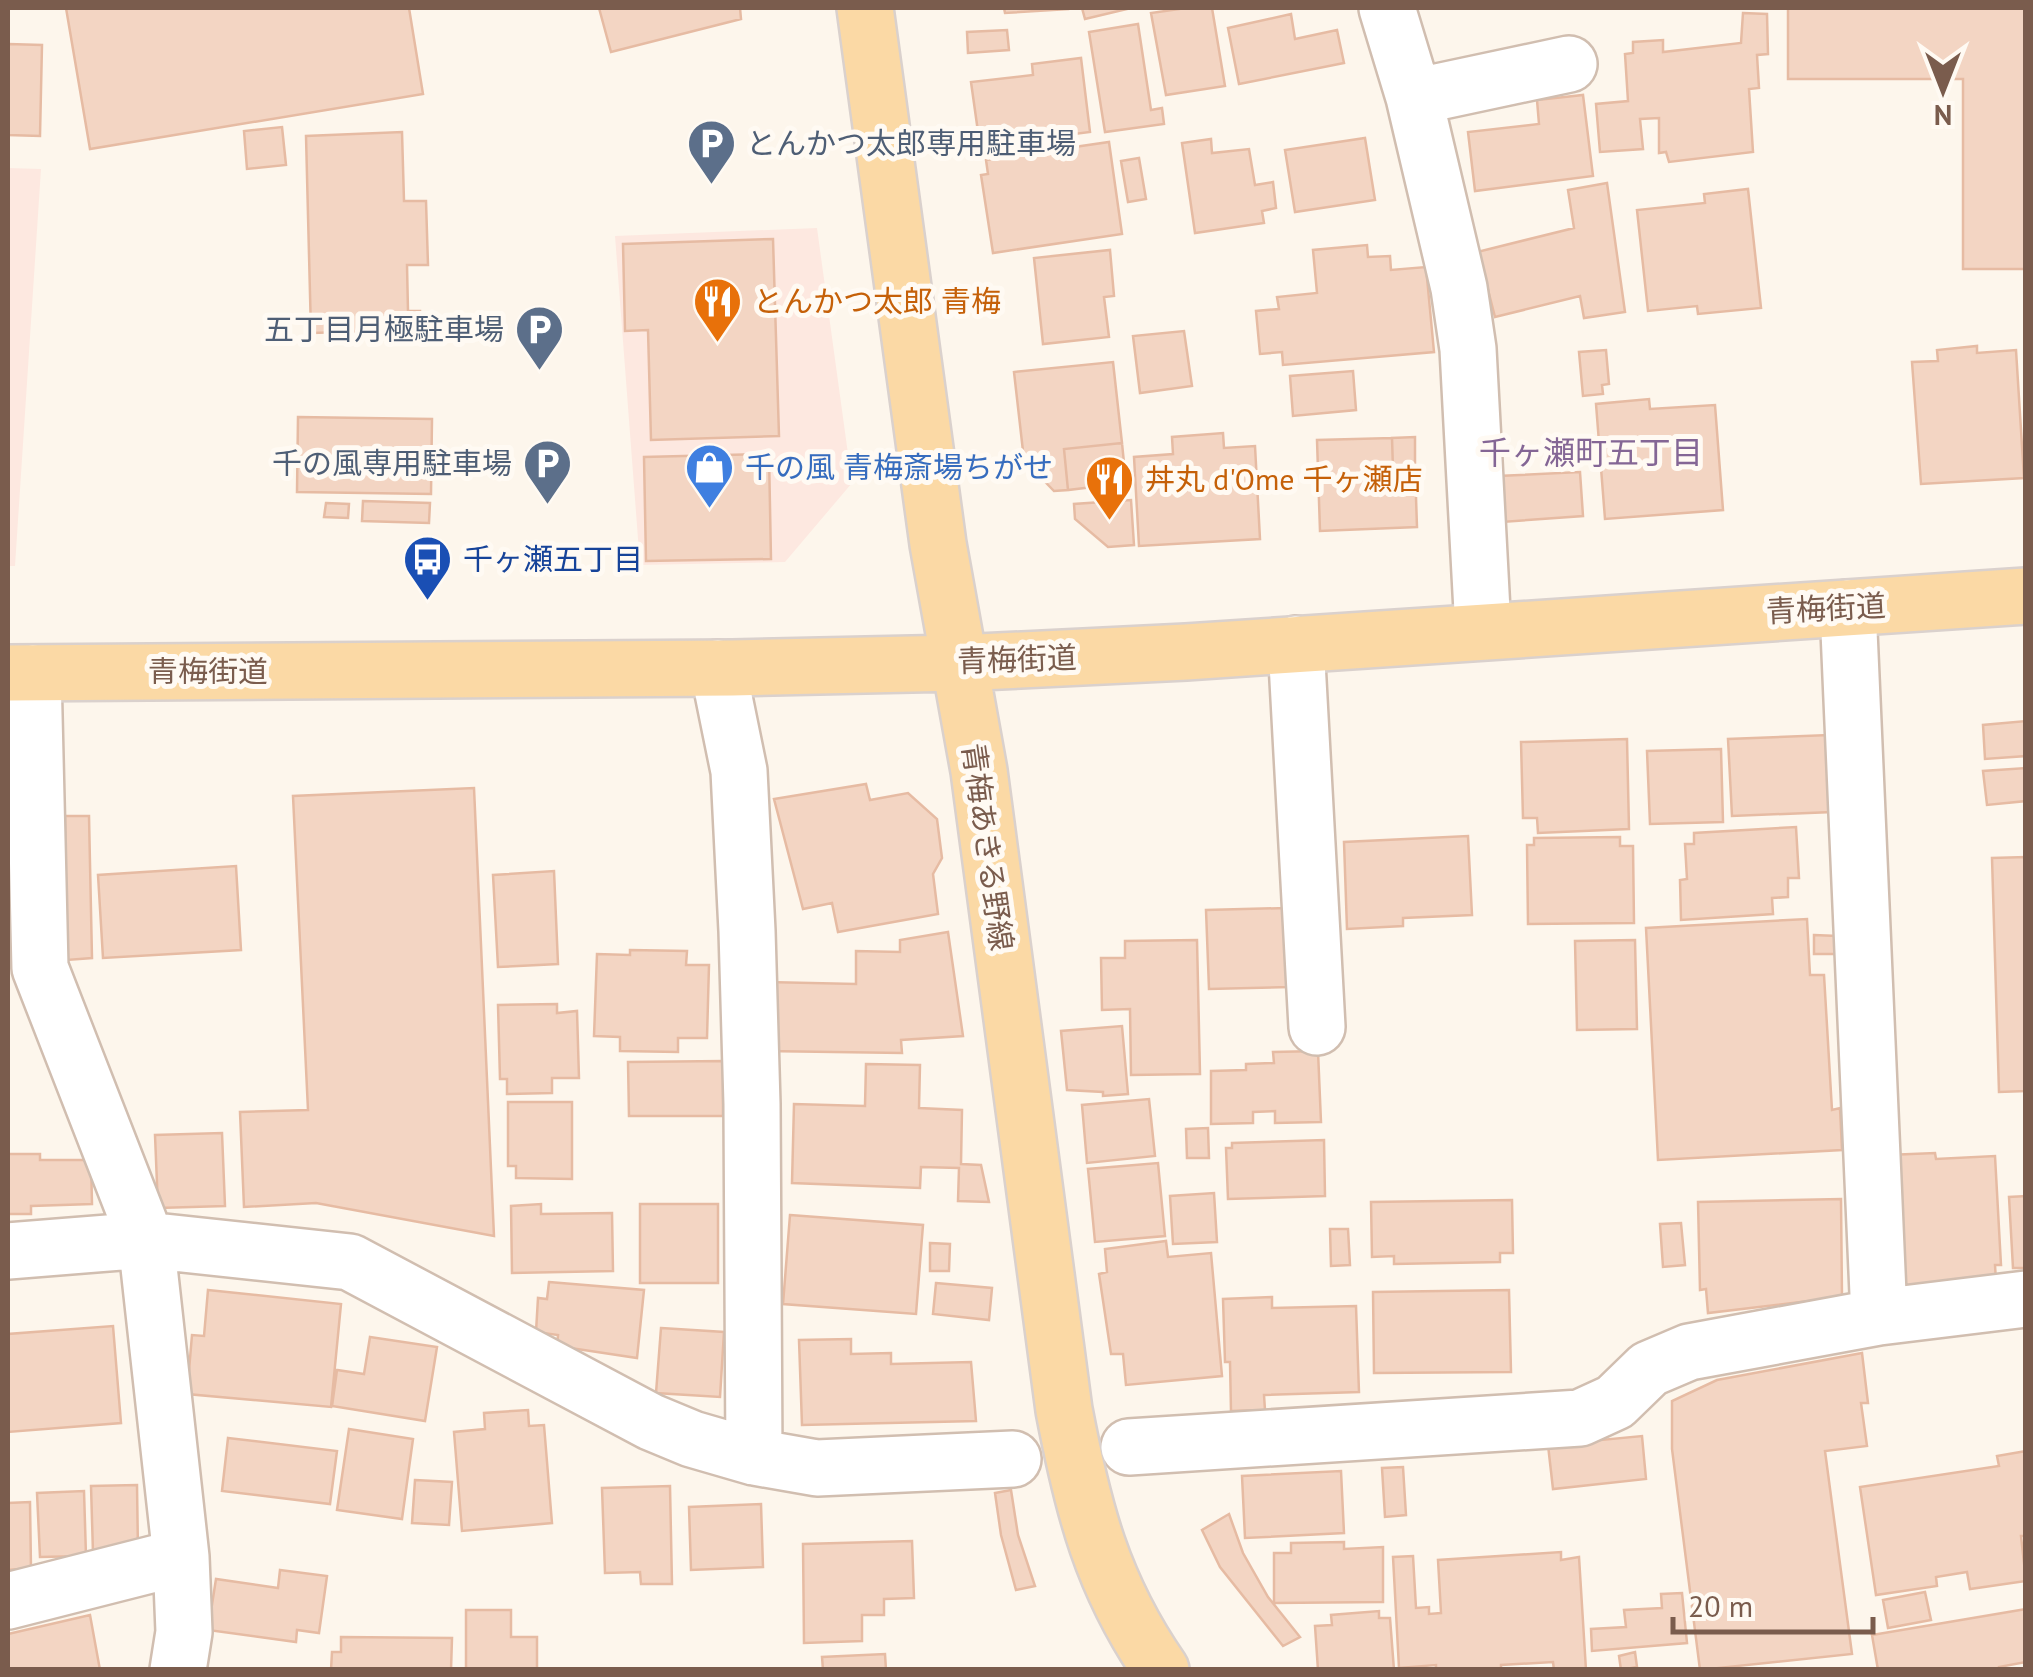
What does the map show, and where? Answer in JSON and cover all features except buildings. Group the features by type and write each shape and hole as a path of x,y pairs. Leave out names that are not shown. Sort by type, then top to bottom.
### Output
{"main road":[{"name":"青梅あきる野線","path":"865,8 938,544 979,771 1064,1410 1080,1496 1103,1566 1141,1641 1161,1670"},
{"name":"青梅街道","path":"20,673 958,663 2026,596"}],"street":[{"path":"1388,8 1414,97 1460,288 1468,348 1483,630"},
{"path":"1414,97 1569,64"},
{"path":"1848,608 1879,1317"},
{"path":"1296,644 1316,1027"},
{"path":"718,668 739,771 746,913 752,1104 754,1457"},
{"path":"20,673 40,968 146,1240 180,1558 184,1632 178,1670"},
{"path":"8,1251 146,1240 350,1262 651,1422 692,1439 754,1457 817,1468 1013,1459"},
{"path":"1129,1447 1580,1418 1615,1402 1649,1369 1689,1352 1879,1317 2026,1299"},
{"path":"8,1601 180,1558"}],"shaded area":[{"path":"8,168 41,169 15,566 8,566"},
{"path":"817,228 852,483 785,562 640,565 615,236"}],"place":[{"name":"とんかつ太郎専用駐車場","path":"711,186"},
{"name":"とんかつ太郎 青梅","path":"718,344"},
{"name":"五丁目月極駐車場","path":"539,372"},
{"name":"千の風専用駐車場","path":"547,506"},
{"name":"千の風 青梅斎場ちがせ","path":"710,510"},
{"name":"丼丸 d'Ome 千ヶ瀬店","path":"1110,522"},
{"name":"千ヶ瀬五丁目","path":"428,602"}],"district":[{"name":"千ヶ瀬町五丁目","path":"1591,453"}]}
